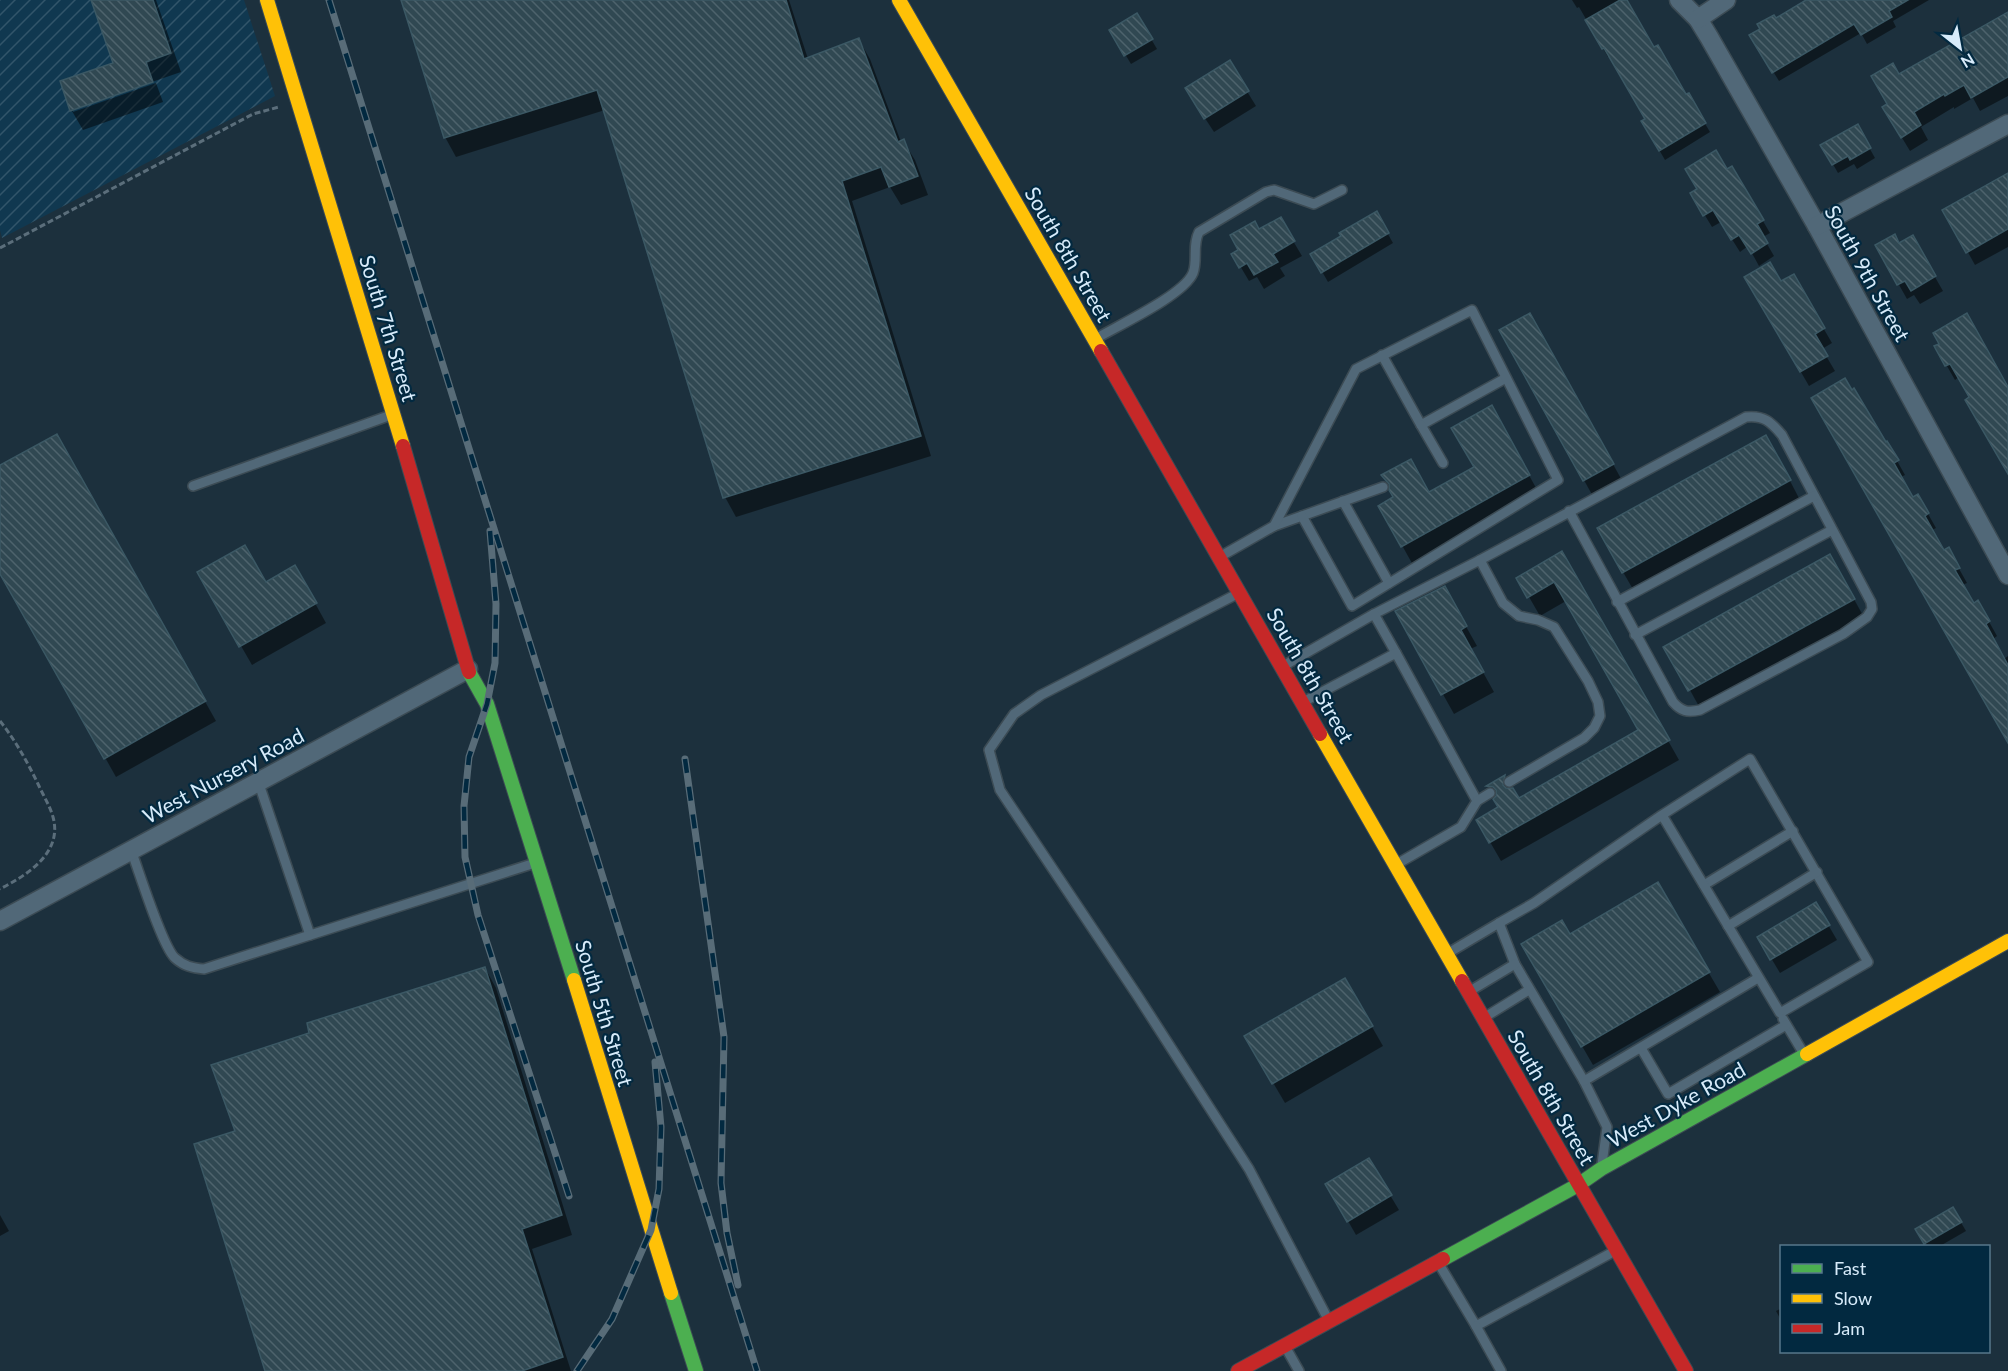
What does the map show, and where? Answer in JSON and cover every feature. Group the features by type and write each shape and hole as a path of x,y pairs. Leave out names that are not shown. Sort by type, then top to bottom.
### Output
{"street":[{"name":"South 7th Street","path":"267,0 439,563 468,669"},
{"name":"South 8th Street","path":"899,0 1686,1371"},
{"name":"South 9th Street","path":"1679,0 1698,19 1817,226 2008,575"},
{"path":"1698,19 1726,0"},
{"path":"1817,226 2008,124"},
{"name":"West Nursery Road","path":"0,921 468,669"},
{"name":"South 5th Street","path":"468,669 487,704 696,1371"},
{"name":"West Dyke Road","path":"1238,1371 1578,1185 1601,1169 2008,941"}],"lane":[{"path":"1094,339 1166,299 1186,285 1193,274 1196,238 1199,232 1266,192 1279,191 1314,204 1342,190"},
{"path":"1274,526 1356,369 1472,310 1558,480 1352,606 1302,516"},
{"path":"1382,355 1443,464"},
{"path":"1421,425 1506,378"},
{"path":"193,486 393,415"},
{"path":"1282,667 1374,614 1480,560 1569,512 1746,417 1756,416 1770,421 1782,435 1871,602 1872,609 1867,617 1843,634 1710,705 1690,713 1680,710 1673,702 1569,512"},
{"path":"1218,557 1274,526 1383,487"},
{"path":"1617,602 1814,496"},
{"path":"1343,501 1389,583"},
{"path":"1635,634 1832,530"},
{"path":"1480,560 1503,603 1519,616 1538,620 1554,627 1588,681 1598,702 1600,716 1594,728 1584,738 1509,782"},
{"path":"1239,593 1041,695 1014,714 989,750 1000,790 1137,995 1249,1169 1329,1321"},
{"path":"1374,614 1477,801"},
{"path":"1302,703 1396,653"},
{"path":"1446,955 1534,903 1662,815 1750,759 1868,962 1780,1013"},
{"path":"258,782 310,935"},
{"path":"1395,865 1461,827 1477,801 1490,793"},
{"path":"1662,815 1805,1056"},
{"path":"1704,885 1793,831"},
{"path":"131,850 173,957 190,968 204,969 537,862"},
{"path":"1728,926 1817,872"},
{"path":"1499,923 1515,964 1584,1081 1607,1128 1601,1169"},
{"path":"1468,992 1515,964"},
{"path":"1584,1081 1758,978"},
{"path":"1483,1018 1530,990"},
{"path":"1641,1048 1668,1094 1786,1025"},
{"path":"1476,1326 1616,1250"},
{"path":"1438,1262 1501,1371"},
{"path":"1284,1346 1299,1371"}],"path":[{"path":"0,248 253,114 298,102"},
{"path":"0,721 22,752 36,779 53,819 54,835 50,848 41,862 0,889"}],"shaded area":[{"path":"0,0 244,0 275,96 2,238 0,230"}],"building":[{"path":"91,0 153,0 171,53 146,62 153,82 70,111 60,81 113,63"},
{"path":"401,0 786,0 804,59 859,38 898,142 904,139 918,176 889,187 881,167 842,181 921,436 723,498 597,90 444,138"},
{"path":"1620,0 1627,0 1654,47 1658,45 1686,94 1689,93 1706,123 1659,151 1641,121 1645,119 1585,20"},
{"path":"1806,0 1908,0 1889,11 1892,17 1861,35 1854,24 1772,73 1749,35 1760,29 1757,24 1774,15 1776,18"},
{"path":"2008,12 2008,77 1971,98 1964,85 1945,96 1944,94 1914,112 1921,125 1901,138 1882,107 1887,104 1871,76 1893,63 1899,74"},
{"path":"1137,13 1153,39 1124,56 1109,30"},
{"path":"1230,60 1249,91 1204,119 1185,88"},
{"path":"1858,124 1871,148 1850,160 1848,156 1832,165 1820,145"},
{"path":"1716,150 1727,169 1732,166 1764,220 1757,224 1768,243 1751,254 1739,235 1731,240 1713,210 1703,216 1690,193 1697,189 1685,169"},
{"path":"2008,173 2008,229 1966,253 1942,210"},
{"path":"1377,211 1389,233 1321,273 1310,254 1341,236 1339,233"},
{"path":"1281,217 1295,241 1273,254 1278,262 1254,275 1247,263 1239,268 1231,254 1238,250 1230,235 1255,221 1259,229"},
{"path":"1895,234 1899,243 1913,235 1936,276 1911,291 1905,281 1897,285 1875,245"},
{"path":"1770,262 1781,281 1794,274 1825,328 1815,334 1828,356 1800,372 1744,277"},
{"path":"1530,313 1614,464 1583,481 1499,330"},
{"path":"1967,313 2008,387 2008,474 1965,400 1969,397 1950,364 1945,366 1934,346 1939,344 1933,333"},
{"path":"1845,378 1852,390 1854,388 1899,460 1894,463 1913,497 1918,494 1929,513 1925,516 1944,550 1949,547 1960,568 1955,570 1974,603 1978,600 1990,621 1986,624 2008,665 2008,743 1811,398"},
{"path":"1492,405 1530,475 1401,547 1378,506 1393,497 1389,484 1381,475 1411,459 1429,492 1474,467 1451,428"},
{"path":"57,434 206,701 104,759 0,574 0,465"},
{"path":"1766,435 1791,480 1622,573 1597,528"},
{"path":"245,545 266,582 295,565 317,603 239,647 197,572"},
{"path":"1562,551 1670,740 1489,843 1476,820 1498,807 1493,799 1496,796 1496,790 1486,786 1505,775 1503,785 1506,788 1513,788 1519,798 1638,730 1554,582 1527,598 1516,578"},
{"path":"1830,554 1855,599 1688,691 1663,647"},
{"path":"1445,586 1467,626 1461,630 1484,672 1441,695 1395,611"},
{"path":"1658,882 1710,972 1581,1047 1521,944 1562,920 1570,934"},
{"path":"1816,902 1830,925 1770,960 1757,937"},
{"path":"485,967 562,1215 522,1229 563,1357 522,1371 265,1371 194,1144 235,1131 211,1065 309,1033 307,1023"},
{"path":"1345,978 1373,1026 1272,1084 1244,1036"},
{"path":"1369,1158 1392,1195 1347,1222 1325,1184"},
{"path":"1953,1207 1962,1222 1924,1244 1915,1229"}],"railway":[{"path":"329,0 757,1371"},
{"path":"490,531 496,604 495,663 487,704 469,757 464,806 465,857 478,915 569,1196"},
{"path":"685,759 724,1037 721,1183 727,1233 738,1285"},
{"path":"577,1371 612,1319 651,1230 659,1189 661,1127 655,1062"}],"traffic: fast":[{"path":"469,672 487,704 574,980"},
{"path":"1443,1259 1807,1054"},
{"path":"671,1293 696,1371"}],"traffic: slow":[{"path":"267,0 403,446"},
{"path":"899,0 1101,351"},
{"path":"1320,734 1462,981"},
{"path":"1807,1054 2008,941"},
{"path":"574,980 671,1293"}],"traffic: jam":[{"path":"1101,351 1320,734"},
{"path":"403,446 469,672"},
{"path":"1462,981 1686,1371"},
{"path":"1238,1371 1443,1259"}]}
